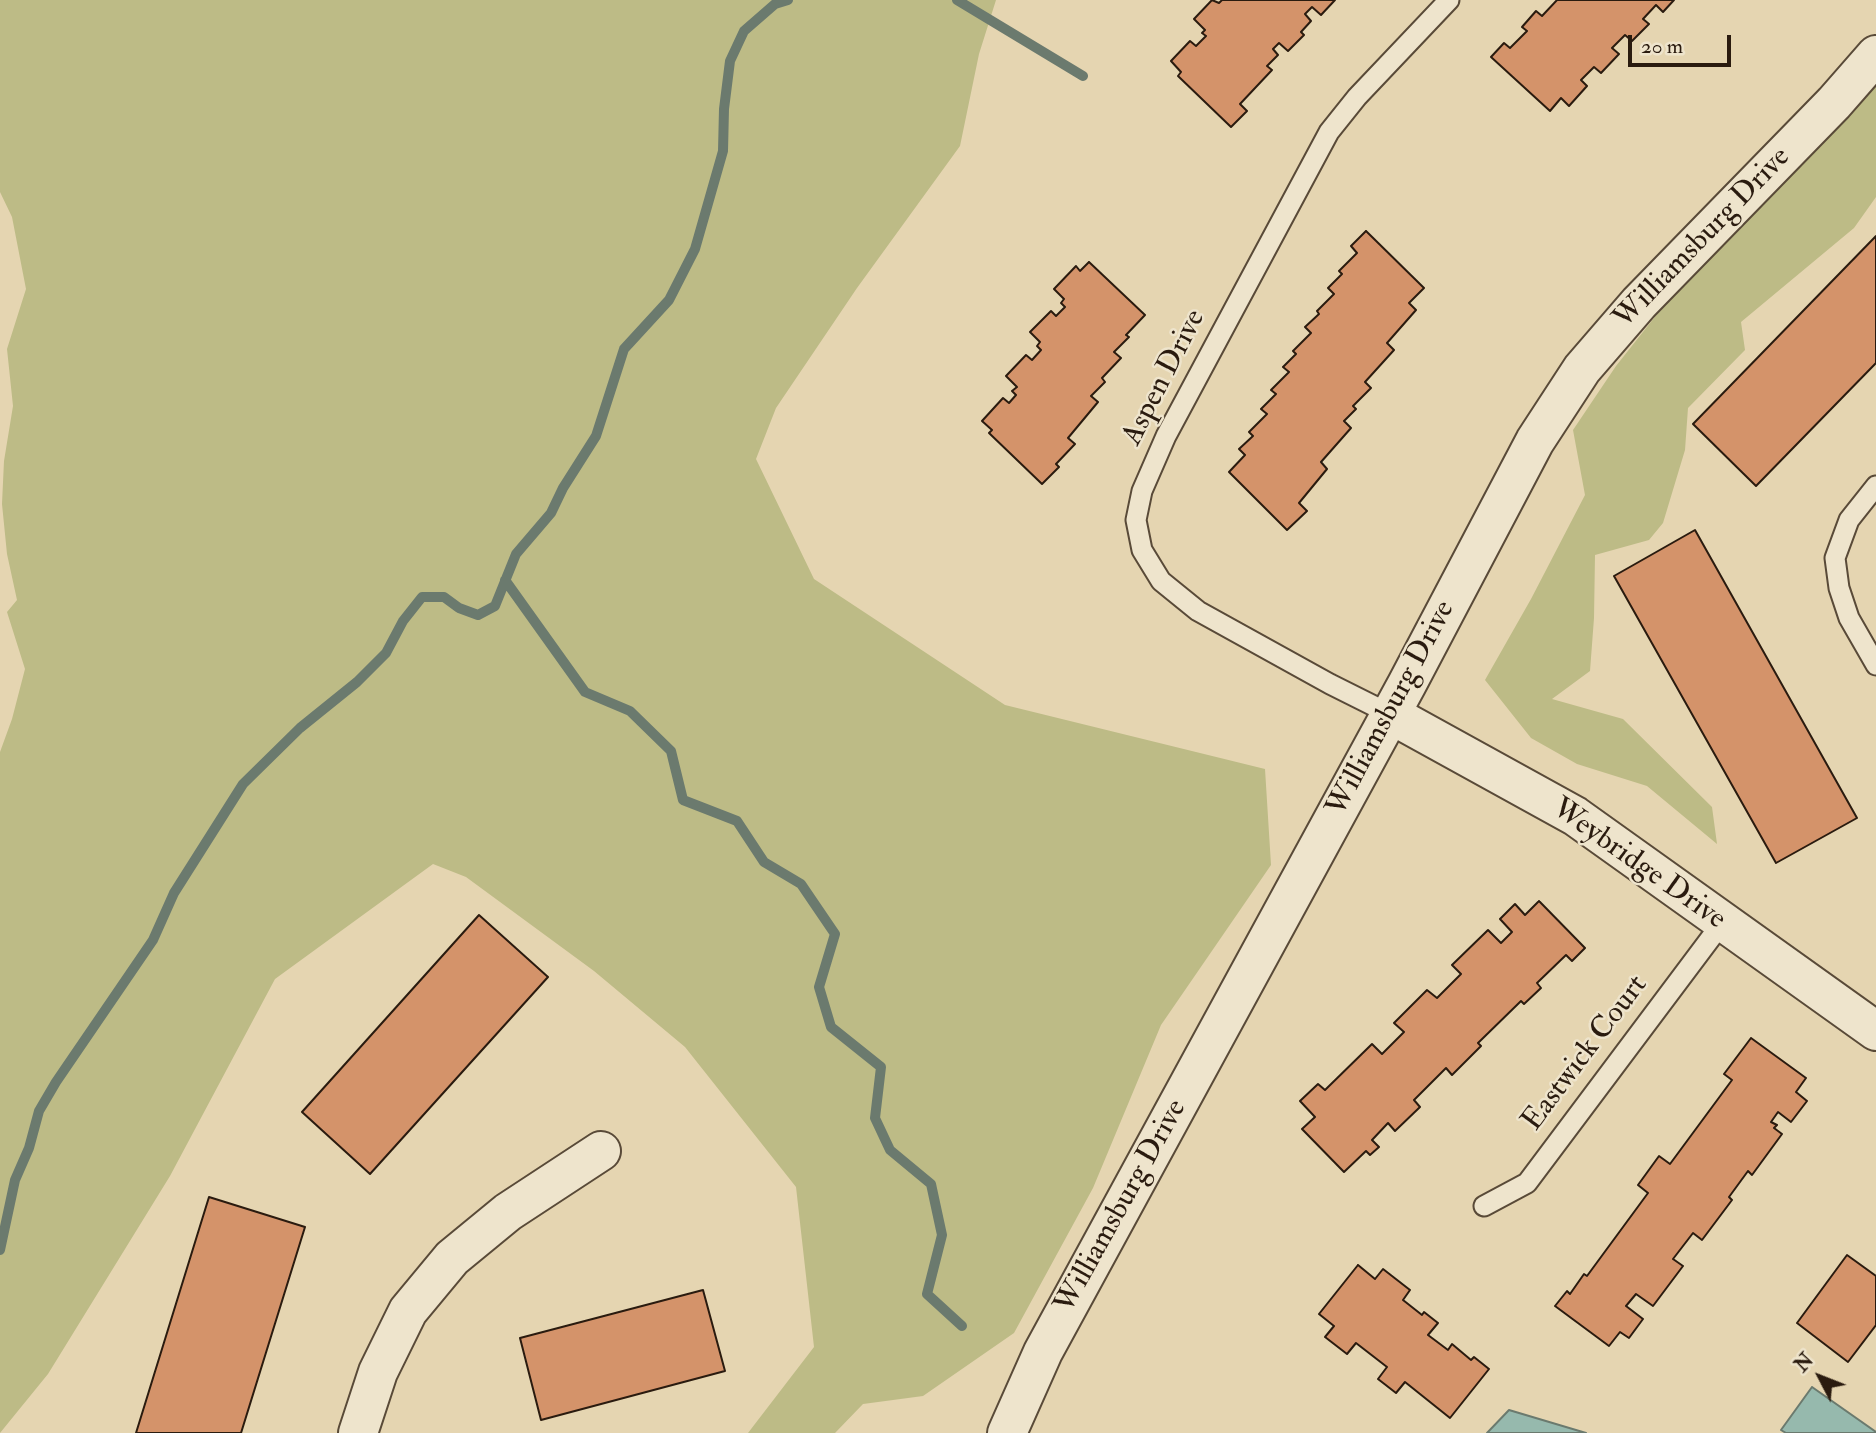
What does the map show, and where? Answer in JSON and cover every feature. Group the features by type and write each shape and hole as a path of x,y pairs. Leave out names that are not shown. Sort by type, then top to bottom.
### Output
{"street":[{"name":"Williamsburg Drive","path":"1007,1433 1043,1352 1390,714 1535,441 1582,369 1639,303 1834,103 1876,55"},
{"name":"Weybridge Drive","path":"1390,714 1575,816 1722,923 1875,1028"},
{"path":"358,1433 378,1372 408,1311 452,1258 508,1212 601,1151"}],"lane":[{"name":"Aspen Drive","path":"1390,714 1198,611 1161,581 1142,550 1136,520 1142,491 1166,436 1329,132 1357,97 1449,0"},
{"path":"1876,486 1849,520 1835,558 1839,588 1849,618 1876,665"},
{"name":"Eastwick Court","path":"1484,1206 1527,1183 1722,923"}],"shaded area":[{"path":"0,0 996,0 979,54 960,146 857,288 776,408 756,459 814,579 1005,705 1265,769 1271,865 1161,1025 1093,1188 1014,1333 923,1396 863,1404 835,1433 748,1433 814,1347 796,1187 685,1047 594,971 466,877 433,864 275,979 170,1176 48,1374 0,1433 0,752 25,669 7,612 17,600 7,554 2,504 4,461 13,406 7,349 26,289 12,217 0,192"},
{"path":"1876,84 1876,197 1854,228 1741,322 1745,350 1688,408 1685,450 1663,523 1649,540 1595,555 1590,671 1552,699 1623,719 1712,807 1717,844 1647,786 1577,764 1531,738 1485,680 1585,495 1573,430 1616,366 1677,289"}],"water":[{"path":"1812,1387 1876,1433 1786,1433 1781,1430"},
{"path":"1509,1410 1586,1433 1487,1433"}],"building":[{"path":"1212,0 1219,3 1222,0 1335,0 1321,15 1312,7 1305,14 1311,21 1301,32 1304,35 1288,51 1279,43 1273,49 1278,55 1267,66 1272,70 1240,104 1247,111 1231,127 1178,76 1181,72 1171,61 1190,41 1196,46 1206,36 1202,33 1205,30 1194,19"},
{"path":"1557,0 1674,0 1663,12 1656,5 1643,19 1649,24 1632,41 1625,35 1612,48 1619,54 1601,73 1594,67 1581,80 1587,86 1569,106 1561,98 1550,111 1491,57 1504,43 1510,48 1527,31 1522,27 1536,11 1542,16"},
{"path":"1366,231 1424,288 1409,303 1416,310 1387,343 1394,350 1365,382 1371,388 1353,406 1356,409 1344,421 1351,428 1321,462 1327,469 1299,503 1307,511 1287,530 1229,472 1245,455 1239,449 1253,436 1249,432 1267,414 1261,409 1276,394 1271,390 1289,372 1283,367 1296,354 1293,351 1311,333 1305,327 1334,294 1328,288 1342,274 1339,271 1357,253 1351,246"},
{"path":"1876,236 1876,363 1756,486 1693,424"},
{"path":"1089,262 1145,315 1114,352 1121,358 1102,378 1105,382 1091,396 1098,402 1068,438 1075,444 1056,464 1059,467 1042,484 989,433 992,430 982,421 1003,398 1009,403 1016,395 1012,391 1017,387 1006,376 1026,355 1032,360 1041,350 1037,346 1040,342 1030,332 1051,311 1056,316 1065,307 1061,303 1064,299 1054,289 1076,266 1080,271"},
{"path":"1695,530 1857,818 1776,863 1614,576"},
{"path":"1539,901 1585,948 1572,961 1566,955 1537,983 1541,988 1524,1004 1521,1001 1478,1043 1481,1046 1452,1075 1446,1068 1414,1100 1420,1107 1395,1131 1388,1123 1372,1140 1379,1147 1370,1155 1366,1151 1344,1172 1302,1129 1315,1117 1300,1101 1318,1084 1325,1090 1372,1044 1382,1054 1404,1032 1394,1023 1427,990 1437,998 1461,974 1452,965 1488,930 1501,943 1512,932 1500,919 1515,904 1525,915"},
{"path":"479,915 548,977 370,1174 302,1112"},
{"path":"1751,1038 1806,1078 1796,1092 1807,1101 1791,1122 1778,1112 1771,1122 1777,1125 1774,1128 1782,1134 1752,1175 1748,1171 1729,1197 1732,1200 1702,1240 1693,1233 1673,1259 1683,1266 1653,1306 1636,1294 1626,1306 1643,1319 1629,1338 1620,1332 1609,1346 1555,1306 1567,1291 1570,1294 1584,1274 1587,1276 1648,1193 1638,1185 1659,1156 1670,1164 1732,1080 1724,1074"},
{"path":"209,1197 305,1227 241,1433 136,1433"},
{"path":"1847,1255 1876,1276 1876,1325 1848,1362 1797,1323"},
{"path":"1358,1265 1375,1279 1383,1269 1410,1290 1403,1300 1422,1315 1424,1312 1438,1323 1428,1335 1448,1350 1452,1344 1471,1360 1474,1357 1489,1369 1450,1418 1405,1382 1396,1393 1378,1379 1387,1367 1356,1343 1347,1354 1325,1337 1334,1326 1319,1314"},
{"path":"703,1290 725,1371 541,1420 520,1338"}],"waterway":[{"path":"0,1250 15,1180 29,1148 39,1111 153,940 174,893 243,784 300,728 357,682 386,653 403,621 422,597 444,597 459,608 478,615 495,606 516,554 551,513 563,488 596,436 624,349 669,300 695,249 723,151 724,109 730,61 744,31 775,4 788,0"},
{"path":"957,0 1083,76"},
{"path":"505,580 585,692 630,711 671,751 683,800 737,821 764,862 801,884 835,934 819,987 831,1027 881,1067 875,1118 890,1150 931,1184 942,1235 927,1294 962,1326"}]}
